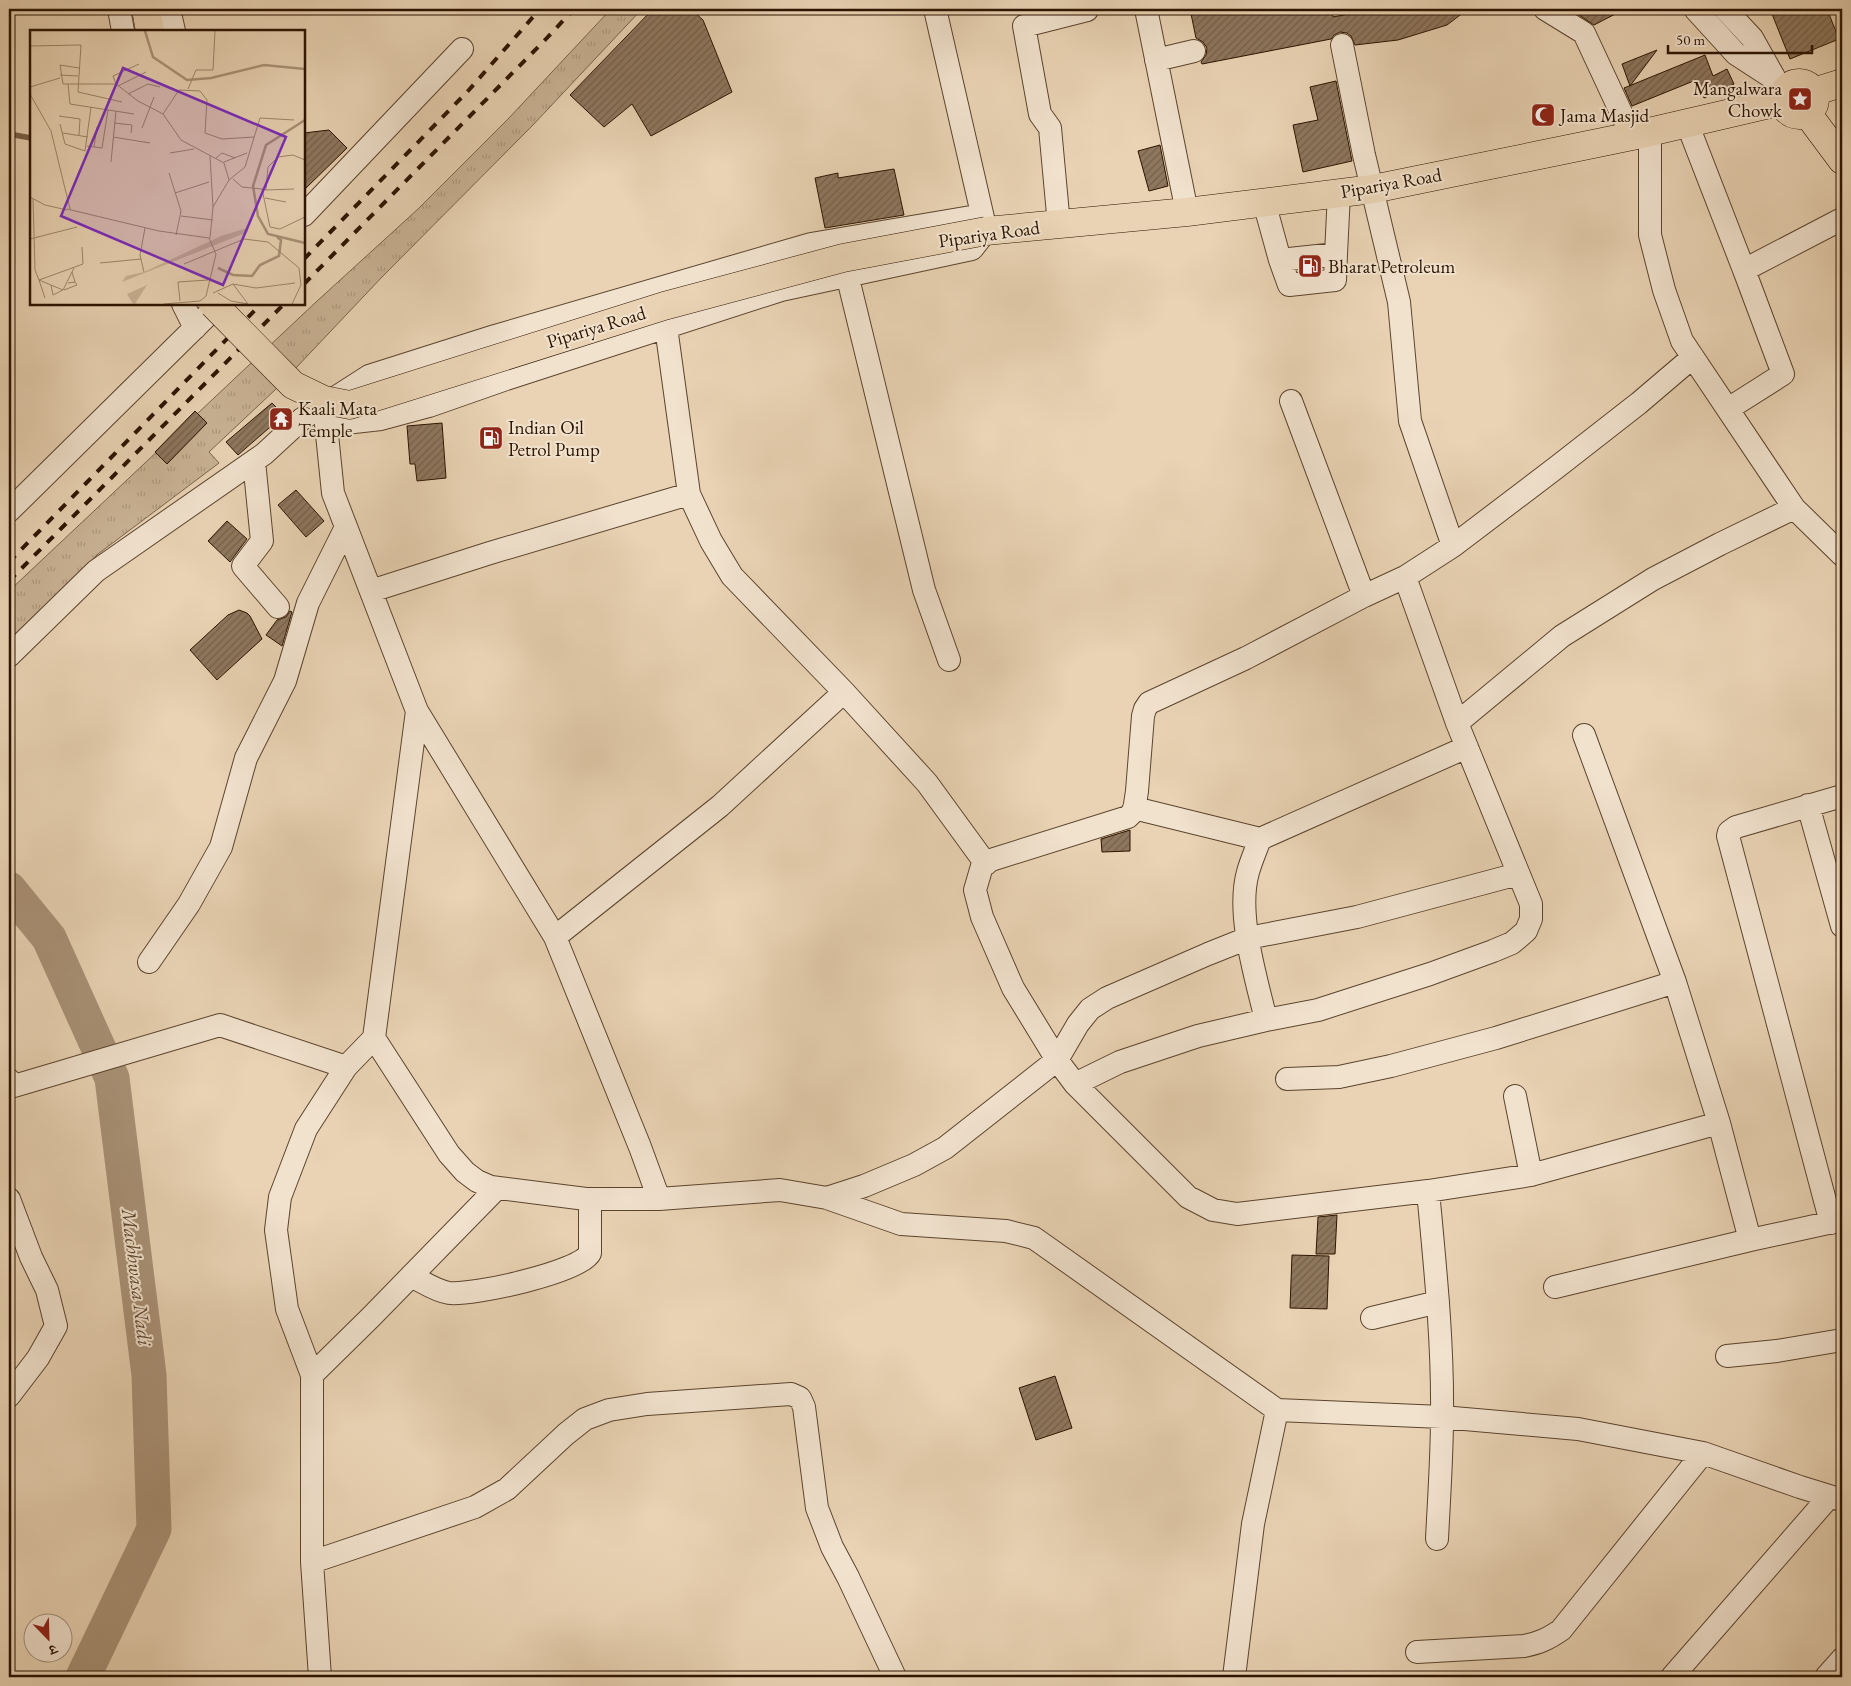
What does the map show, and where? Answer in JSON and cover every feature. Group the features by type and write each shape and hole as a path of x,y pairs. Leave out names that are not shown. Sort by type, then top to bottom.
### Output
{"main road":[{"path":"146,9 150,30"},
{"path":"1781,91 1784,106 1792,114 1797,115 1810,102 1842,83"},
{"name":"Pipariya Road","path":"214,305 293,385 324,400 350,404 664,306 842,258 986,231 1187,212 1373,189 1687,123 1781,91"},
{"path":"1810,102 1842,160"}],"street":[{"path":"119,9 123,30"},
{"path":"169,9 174,30"},
{"path":"935,9 986,231"},
{"path":"1146,9 1187,212"},
{"path":"1545,9 1584,33 1641,134 1650,235 1664,290 1682,341 1794,508 1842,555"},
{"path":"1695,9 1736,54 1781,91"},
{"path":"1725,9 1752,38 1781,91"},
{"path":"1059,224 1050,128 1040,114 1024,26 1087,10"},
{"path":"1342,45 1364,155 1399,302 1410,421 1453,546"},
{"path":"305,214 462,49"},
{"path":"1156,60 1194,51"},
{"path":"1687,123 1783,374 1728,409"},
{"path":"1264,202 1280,260 1336,254 1339,193"},
{"path":"325,415 369,376 495,336 811,244 971,217 986,231"},
{"path":"1744,270 1842,219"},
{"path":"9,656 96,571 264,454 302,419 325,415 381,419 429,406 506,379 781,290 972,249 986,231"},
{"path":"838,240 924,590 949,660"},
{"path":"657,288 666,327 688,494 710,541 732,576 844,692 928,783 986,864"},
{"path":"184,305 195,328"},
{"path":"9,511 218,305"},
{"path":"1693,357 1640,403 1453,546 1405,577 1364,596 1246,658 1149,703 1143,716 1134,808 1128,816 992,860 982,866 975,890 978,904 1013,988 1057,1060 1075,1084 1188,1196 1213,1210 1237,1214 1428,1191 1531,1175 1719,1123"},
{"path":"1291,401 1364,596"},
{"path":"325,415 333,493 417,712 555,937 640,1147 659,1199"},
{"path":"254,461 262,541 243,566 278,607"},
{"path":"370,591 688,494"},
{"path":"1457,723 1562,636 1652,579 1794,508"},
{"path":"149,962 189,904 221,847 246,758 285,681 308,603 346,527"},
{"path":"1075,1084 1120,1062 1198,1036 1318,1010 1430,974 1512,943 1526,931 1531,919 1531,904 1457,723 1405,577"},
{"path":"555,937 720,806 844,692"},
{"path":"320,1677 312,1562 312,1375 287,1309 276,1230 280,1197 306,1129 346,1067 374,1038 417,712"},
{"path":"1584,735 1675,982 1719,1123 1750,1240"},
{"path":"1134,808 1260,839 1467,747"},
{"path":"1555,1287 1750,1240 1836,1222 1728,836 1729,832 1736,827 1842,796"},
{"path":"1808,805 1842,926"},
{"path":"1260,839 1247,872 1244,903 1248,938 1266,1020"},
{"path":"827,1198 864,1186 914,1165 945,1148 1057,1060 1078,1024 1090,1009 1107,998 1248,938 1357,917 1518,874"},
{"path":"1287,1079 1339,1077 1391,1066 1496,1038 1675,982"},
{"path":"10,1085 54,1074 220,1025 346,1067"},
{"path":"374,1038 449,1154 465,1172 477,1181 491,1187 590,1200 659,1199 780,1190 827,1198 902,1224 1006,1231 1034,1238 1277,1410 1442,1417 1578,1429 1703,1453 1836,1498 1672,1677"},
{"path":"1515,1096 1531,1175"},
{"path":"312,1375 372,1317 498,1188"},
{"path":"1428,1191 1438,1302 1442,1417 1437,1539"},
{"path":"9,1199 31,1257 47,1290 56,1326 38,1358 9,1396"},
{"path":"411,1276 439,1291 458,1294 478,1292 557,1272 588,1257 591,1240 590,1200"},
{"path":"1372,1318 1438,1302"},
{"path":"1727,1356 1777,1351 1842,1340"},
{"path":"312,1562 475,1508 507,1489 566,1434 585,1419 609,1410 647,1404 791,1394 800,1398 804,1408 817,1508 832,1547 895,1677"},
{"path":"1234,1677 1253,1524 1277,1410"},
{"path":"1417,1652 1524,1646 1548,1640 1561,1630 1703,1453"},
{"path":"1826,1677 1842,1659"}],"green space":[{"path":"611,9 642,9 532,126 382,277 276,389 209,452 219,463 98,554 9,642 9,591 316,302 418,209 508,119"}],"building":[{"path":"653,9 691,9 703,20 732,92 651,136 632,104 604,127 570,95"},
{"path":"1190,9 1331,9 1333,17 1375,9 1468,9 1447,25 1398,40 1355,45 1351,36 1340,32 1331,39 1202,64 1201,62 1206,55 1207,48 1203,42 1196,38"},
{"path":"1570,9 1625,9 1594,25"},
{"path":"1770,9 1827,9 1839,39 1790,59"},
{"path":"1657,50 1630,86 1622,64"},
{"path":"1705,55 1713,76 1727,69 1734,84 1704,98 1696,80 1632,106 1624,88"},
{"path":"1336,81 1352,161 1303,172 1293,125 1318,120 1310,87"},
{"path":"329,130 347,148 305,189 305,133"},
{"path":"1160,145 1168,186 1149,191 1138,151"},
{"path":"894,169 904,215 825,228 815,178 838,173 838,178"},
{"path":"272,403 284,415 238,455 226,442"},
{"path":"195,411 207,423 167,464 155,452"},
{"path":"442,423 446,478 417,481 415,464 410,464 407,426"},
{"path":"296,490 324,521 306,537 278,505"},
{"path":"227,521 247,539 230,562 208,541"},
{"path":"239,610 250,616 262,639 217,680 190,650 228,615"},
{"path":"290,611 292,612 282,646 266,635 277,620 286,617"},
{"path":"1130,830 1130,851 1102,852 1101,839"},
{"path":"1337,1215 1335,1254 1316,1254 1318,1217"},
{"path":"1292,1255 1329,1256 1327,1309 1290,1308"},
{"path":"1055,1376 1072,1428 1036,1440 1019,1388"}],"waterway":[{"path":"9,134 30,138"},
{"name":"Machhwasa Nadi","path":"9,889 49,938 112,1078 149,1375 154,1529 83,1677"}],"railway":[{"path":"305,258 468,91 540,9"},
{"path":"305,283 574,9"},
{"path":"9,562 260,305"},
{"path":"9,581 283,305"}],"place":[{"name":"Mangalwara Chowk","path":"1800,99"},
{"name":"Jama Masjid","path":"1543,115"},
{"name":"Bharat Petroleum","path":"1310,266"},
{"name":"Kaali Mata Temple","path":"281,419"},
{"name":"Indian Oil Petrol Pump","path":"491,438"}]}
